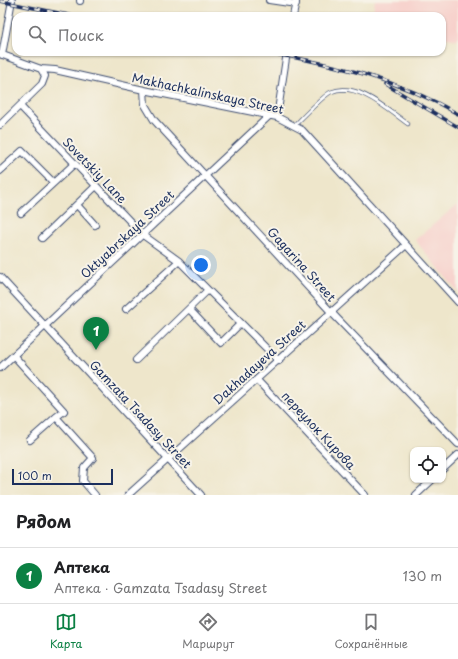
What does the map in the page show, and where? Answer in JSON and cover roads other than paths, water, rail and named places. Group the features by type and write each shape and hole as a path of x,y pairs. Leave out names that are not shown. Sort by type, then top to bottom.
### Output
{"street":[{"path":"1,54 12,0"},
{"path":"269,0 296,2 294,12"},
{"name":"Makhachkalinskaya Street","path":"1,54 41,69 55,70 277,117 295,125 302,130 458,302"},
{"path":"277,117 286,56"},
{"path":"0,125 42,84 45,76 41,69"},
{"name":"Gagarina Street","path":"144,90 145,105 150,114 331,312 458,444"},
{"name":"Sovetskiy Lane","path":"20,107 142,235 179,261 279,361"},
{"name":"Oktyabrskaya Street","path":"0,368 269,116"},
{"path":"0,171 22,151 53,182"},
{"path":"21,213 74,164"},
{"path":"42,238 77,206 96,186"},
{"path":"77,206 95,225"},
{"name":"Dakhadayeva Street","path":"128,495 279,361 406,245"},
{"path":"126,310 179,261"},
{"name":"Gamzata Tsadasy Street","path":"0,277 201,495"},
{"path":"136,360 208,290"},
{"path":"189,309 221,343 241,323"},
{"path":"14,356 64,411 30,440"},
{"name":"переулок Кирова","path":"257,380 365,495"},
{"path":"56,417 93,458 84,468 83,481 95,495"},
{"path":"446,466 458,455"},
{"path":"416,495 429,483"}],"lane":[{"path":"295,125 331,92 349,90 360,91 408,124"}],"railway":[{"path":"0,1 54,12"},
{"path":"285,56 364,74 388,82 412,91 458,114"},
{"path":"385,84 458,127"}],"place":[{"name":"Аптека","path":"96,350"}]}
